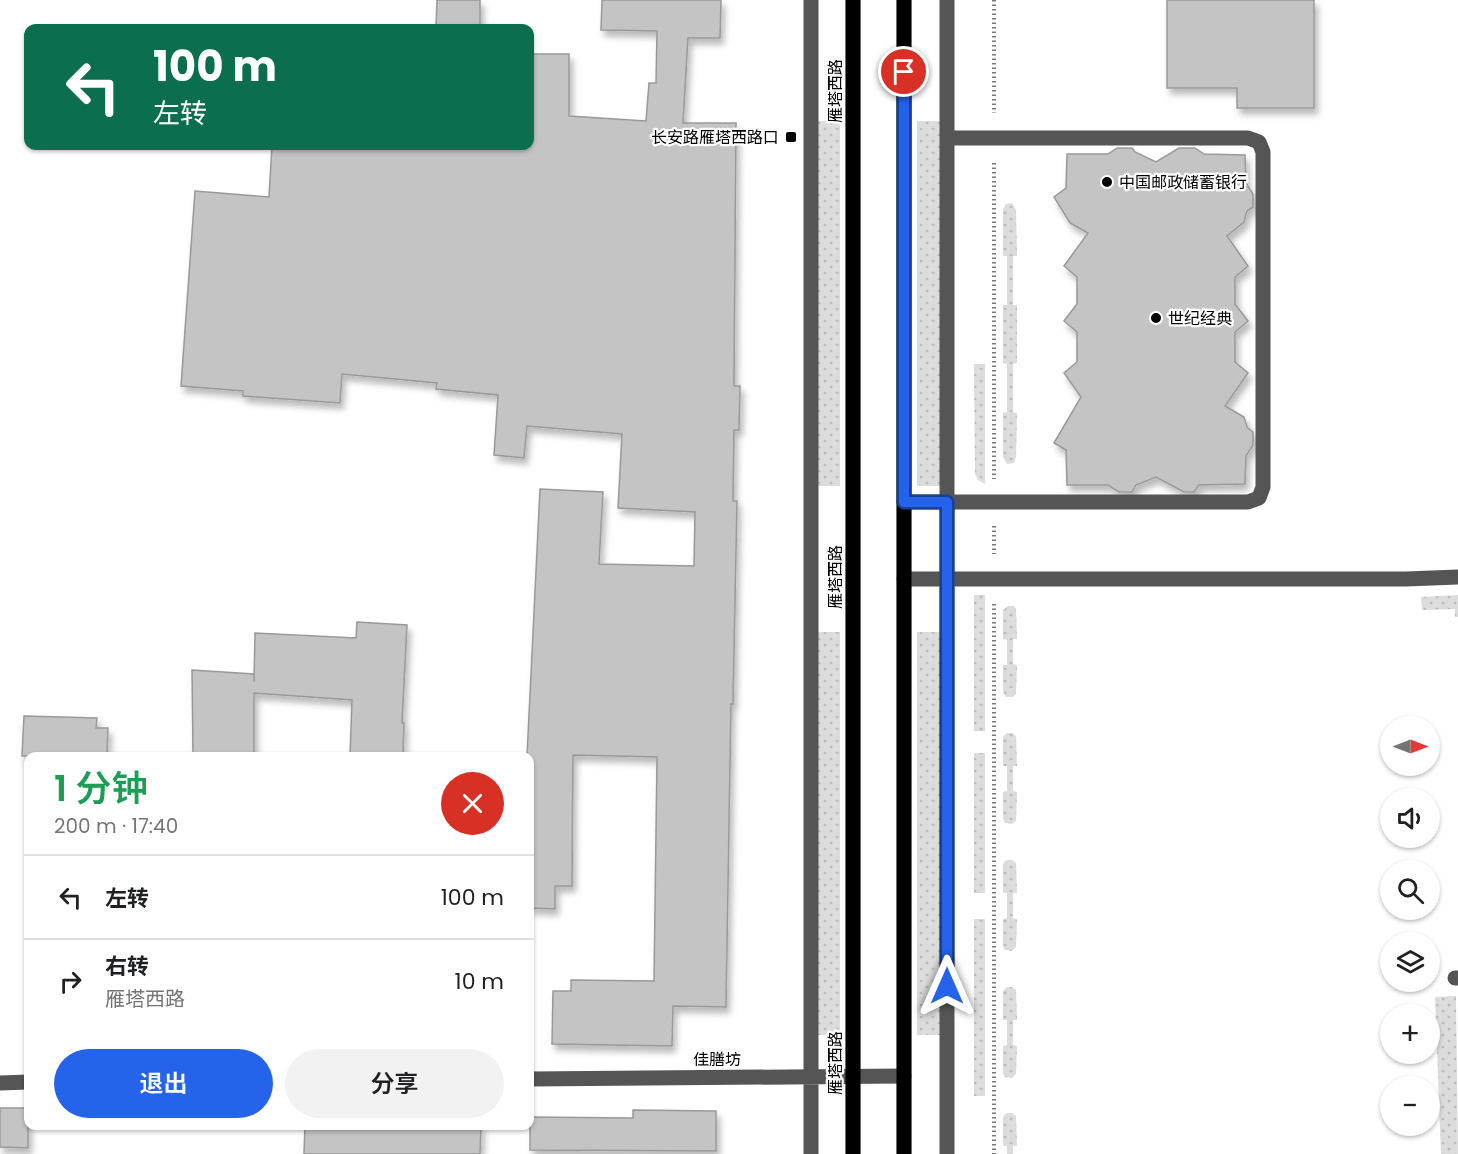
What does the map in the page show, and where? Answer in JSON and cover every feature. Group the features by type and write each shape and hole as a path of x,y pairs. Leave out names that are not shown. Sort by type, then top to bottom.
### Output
{"main road":[{"name":"雁塔西路","path":"854,0 854,1154"},
{"path":"904,0 904,1154"}],"street":[{"path":"811,0 811,1154"},
{"path":"947,0 947,1154"},
{"path":"904,502 1248,502 1259,498 1263,487 1263,153 1259,142 1248,138 947,138"},
{"path":"904,579 1406,579 1458,577"},
{"name":"佳膳坊","path":"534,1079 904,1076"},
{"path":"0,1083 24,1082"}],"shaded area":[{"path":"818,121 840,121 840,486 818,486"},
{"path":"917,121 940,121 940,486 917,486"},
{"path":"1012,203 1016,210 1017,256 1013,256 1013,305 1017,305 1017,363 1013,364 1013,412 1017,413 1016,457 1014,463 1007,464 1003,457 1003,413 1007,412 1007,364 1003,363 1003,305 1007,305 1007,256 1003,256 1003,210 1006,204"},
{"path":"974,364 985,364 985,484 978,480 975,474"},
{"path":"974,595 985,595 985,731 974,731"},
{"path":"1458,595 1458,617 1455,617 1455,609 1422,610 1421,597"},
{"path":"1008,606 1014,606 1016,609 1017,639 1013,639 1013,664 1017,665 1016,694 1013,697 1006,697 1003,692 1003,665 1007,665 1007,640 1003,639 1003,610"},
{"path":"818,632 840,632 840,1035 818,1035"},
{"path":"917,632 940,632 940,1035 917,1035"},
{"path":"1007,733 1016,736 1017,766 1013,766 1013,791 1017,792 1016,821 1012,824 1005,823 1003,819 1003,792 1007,791 1007,766 1003,766 1003,737"},
{"path":"974,753 985,753 985,893 974,893"},
{"path":"1007,860 1016,863 1017,893 1013,893 1013,918 1017,919 1016,947 1012,951 1005,950 1003,946 1003,919 1007,918 1007,893 1003,893 1003,864"},
{"path":"974,919 985,919 985,1096 974,1096"},
{"path":"1007,987 1016,990 1017,1020 1013,1020 1013,1045 1017,1046 1016,1074 1012,1078 1005,1077 1003,1073 1003,1046 1007,1045 1007,1020 1003,1020 1003,991"},
{"path":"1456,996 1458,1154 1441,1154 1440,1076 1438,1076 1438,1064 1440,1064 1440,1004 1435,1004 1435,997"},
{"path":"1007,1113 1016,1116 1017,1146 1013,1146 1013,1154 1007,1154 1007,1146 1003,1146 1003,1117"}],"building":[{"path":"437,0 480,0 480,24 436,24"},
{"path":"602,0 721,0 720,38 688,38 683,123 736,123 734,386 740,386 739,430 734,430 733,501 737,501 726,1007 673,1006 672,1046 552,1044 553,991 571,991 571,980 654,981 657,757 573,755 572,886 555,886 555,909 534,908 534,752 527,752 540,489 603,492 599,564 694,566 695,512 618,508 622,434 527,426 524,458 494,455 498,395 436,389 437,383 342,374 340,403 243,396 243,391 181,386 195,191 269,197 272,150 534,150 534,54 569,54 569,116 646,121 649,83 656,83 657,31 601,30"},
{"path":"1167,0 1314,0 1314,108 1237,108 1237,88 1167,88"},
{"name":"世纪经典","path":"1117,148 1132,148 1135,152 1156,162 1179,148 1195,148 1204,154 1245,155 1246,183 1253,194 1253,207 1247,211 1244,222 1227,236 1248,266 1235,277 1235,304 1248,321 1235,332 1235,362 1248,373 1225,406 1244,417 1247,427 1253,432 1253,445 1246,456 1245,484 1199,485 1194,492 1184,492 1156,477 1136,485 1132,492 1119,492 1108,485 1067,485 1066,450 1054,443 1081,397 1064,373 1077,362 1077,332 1064,321 1077,304 1077,277 1064,266 1088,233 1070,223 1054,197 1066,188 1067,154 1108,154"},
{"path":"357,622 407,625 402,723 404,723 403,752 350,752 352,700 254,693 254,752 193,752 192,670 254,674 254,682 255,633 356,638"},
{"path":"24,716 97,718 96,728 108,728 107,752 24,752 22,756"},
{"path":"0,1108 24,1108 24,1130 28,1130 28,1148 0,1147"},
{"path":"633,1110 716,1111 716,1151 530,1150 530,1130 534,1130 534,1117 633,1118"},
{"path":"305,1130 481,1130 480,1154 304,1154"}],"place":[{"name":"长安路雁塔西路口","path":"791,137"},
{"name":"中国邮政储蓄银行","path":"1107,182"},
{"name":"世纪经典","path":"1156,318"}],"route":[{"path":"904,72 904,502 947,502 947,986"}]}
